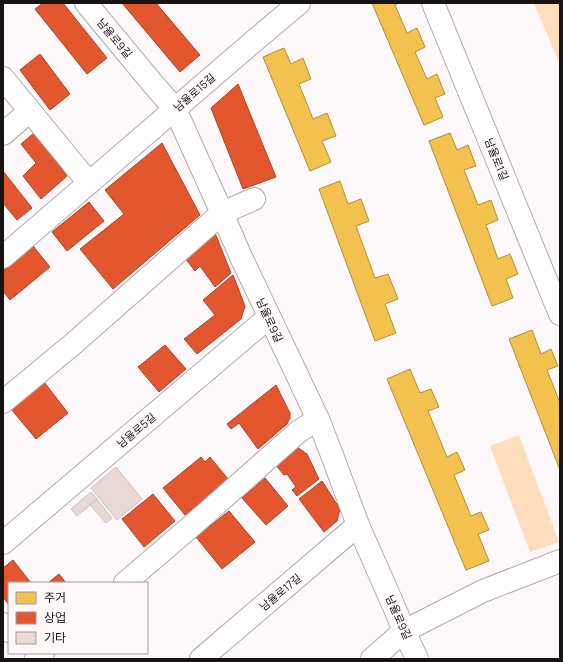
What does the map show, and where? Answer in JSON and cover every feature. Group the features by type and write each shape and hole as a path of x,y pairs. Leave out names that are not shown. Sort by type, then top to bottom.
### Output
{"street":[{"name":"남율로9길","path":"86,3 175,109 241,257 318,419 358,525 417,659"},
{"name":"남율로15길","path":"3,257 299,3"},
{"name":"남율로1길","path":"433,3 560,314"},
{"path":"3,78 89,183"},
{"path":"3,134 30,111"},
{"path":"3,402 73,344 222,213 254,199"},
{"name":"남율로5길","path":"3,543 269,317"},
{"path":"126,582 298,432 318,419"},
{"name":"남율로17길","path":"201,659 358,525"},
{"path":"372,659 404,631 483,591 560,561"}],"shaded area":[{"path":"534,3 560,3 560,65"},
{"path":"519,435 559,542 530,552 490,446"}],"building: 주거":[{"path":"372,3 399,3 395,5 407,33 417,28 425,47 415,52 427,79 437,74 445,94 435,98 443,117 424,125"},
{"path":"284,48 291,64 303,58 311,79 299,84 313,119 327,113 336,136 322,141 331,162 310,171 263,57"},
{"path":"450,133 457,150 468,145 476,166 464,170 478,205 491,200 498,220 486,225 498,259 510,254 518,274 506,279 513,298 492,306 429,141"},
{"path":"340,181 348,204 361,199 369,221 356,226 375,278 388,274 398,299 385,304 396,333 375,341 319,189"},
{"path":"532,330 541,354 551,349 558,366 547,370 560,403 560,470 509,339"},
{"path":"410,369 420,393 431,389 439,407 428,411 447,457 457,452 465,470 454,475 471,516 481,512 489,530 478,534 489,561 466,570 387,379"}],"building: 상업":[{"path":"43,3 63,3 107,58 87,74 35,9"},
{"path":"122,3 156,3 200,55 180,72"},
{"path":"40,54 70,94 50,110 20,70"},
{"path":"238,84 276,177 243,189 211,108"},
{"path":"34,133 67,176 41,199 23,176 36,163 21,144"},
{"path":"162,143 200,215 113,289 80,249 124,214 105,190"},
{"path":"3,171 32,208 17,220 3,203"},
{"path":"89,202 104,221 67,251 52,232"},
{"path":"215,233 231,273 215,287 200,266 195,271 185,258"},
{"path":"33,246 50,267 10,300 3,291 3,271"},
{"path":"233,275 245,306 241,319 197,354 184,339 215,315 203,300"},
{"path":"165,345 186,369 159,392 138,367"},
{"path":"44,382 68,413 36,439 11,409"},
{"path":"276,385 290,413 290,418 287,424 258,449 239,423 231,429 227,424"},
{"path":"297,447 307,454 319,479 297,496 292,490 296,487 287,474 284,475 275,464"},
{"path":"201,457 205,462 210,457 228,479 185,515 163,488"},
{"path":"265,478 288,506 266,525 242,498"},
{"path":"322,481 340,509 337,521 324,532 299,499"},
{"path":"153,494 175,521 144,547 122,519"},
{"path":"229,511 255,542 222,569 196,537"},
{"path":"13,560 30,582 8,582 8,604 3,597 3,568"},
{"path":"59,574 65,582 49,582"}],"building: 기타":[{"path":"116,467 142,499 117,520 91,488"},
{"path":"91,492 97,499 77,516 71,509"},
{"path":"97,499 112,518 106,523 90,505"}]}
